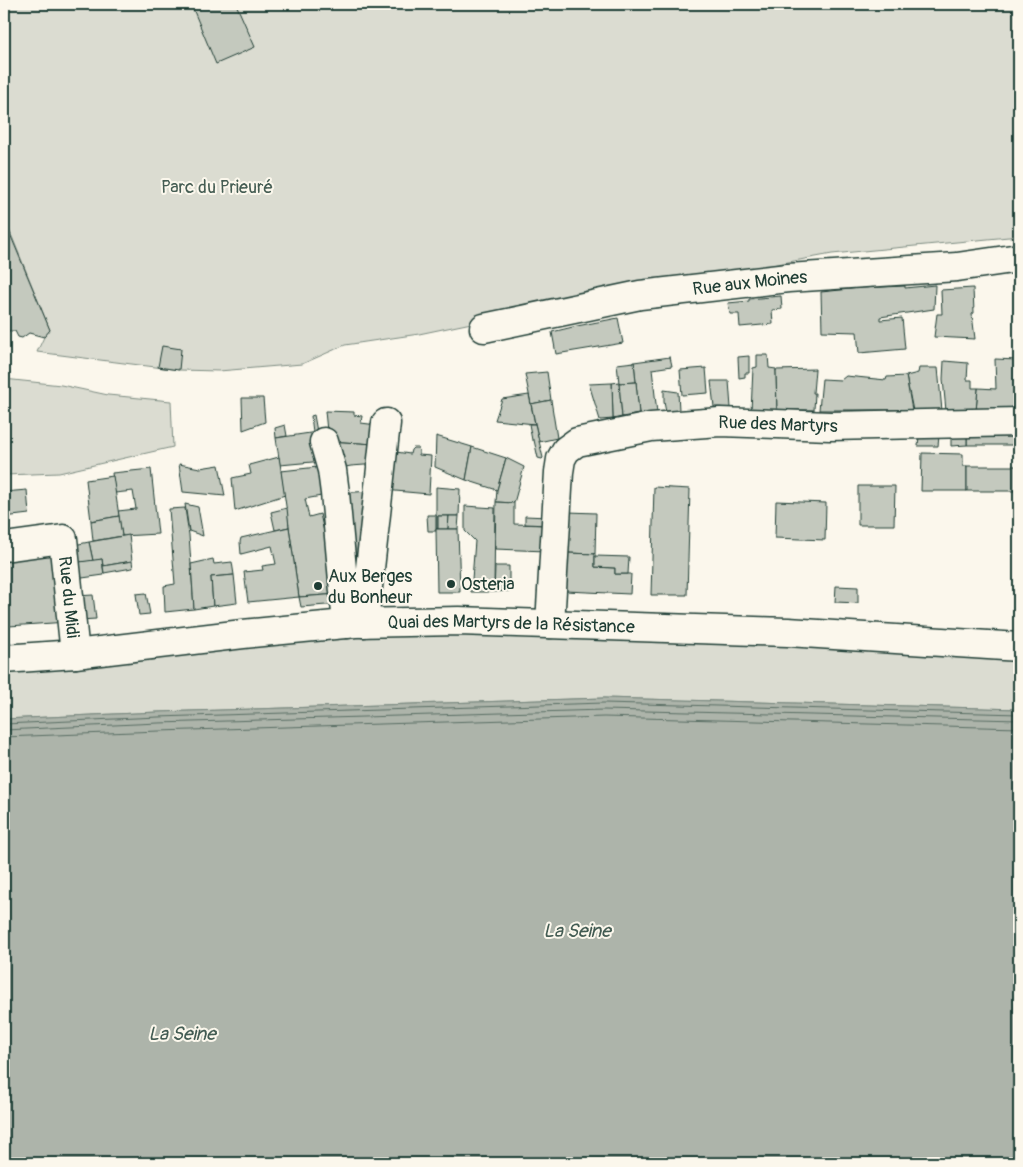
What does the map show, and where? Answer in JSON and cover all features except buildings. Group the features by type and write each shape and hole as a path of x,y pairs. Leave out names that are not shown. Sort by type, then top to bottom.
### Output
{"street":[{"name":"Rue aux Moines","path":"484,328 640,295 788,278 957,267 1019,258"},
{"path":"356,624 386,422"},
{"name":"Rue des Martyrs","path":"550,624 559,472 561,459 566,450 577,442 651,427 720,422 830,426 1019,422"},
{"path":"324,442 332,470 356,624"},
{"name":"Rue du Midi","path":"4,547 63,539 75,654"},
{"name":"Quai des Martyrs de la Résistance","path":"4,659 75,654 243,634 356,624 468,621 788,632 1019,647"}],"green space":[{"name":"Parc du Prieuré","path":"4,4 1019,4 1019,236 832,254 576,301 419,334 345,345 302,364 219,371 179,370 37,352 44,337 50,330 6,222 4,222"},
{"path":"4,379 61,385 108,395 171,401 173,447 59,473 4,475"},
{"path":"404,631 541,632 1019,657 1019,709 604,698 158,712 4,719 4,666"}],"water":[{"name":"La Seine","path":"604,698 1019,709 1019,1163 4,1163 4,719 158,712"}],"place":[{"name":"Osteria","path":"451,584"},
{"name":"Aux Berges du Bonheur","path":"318,586"}]}
